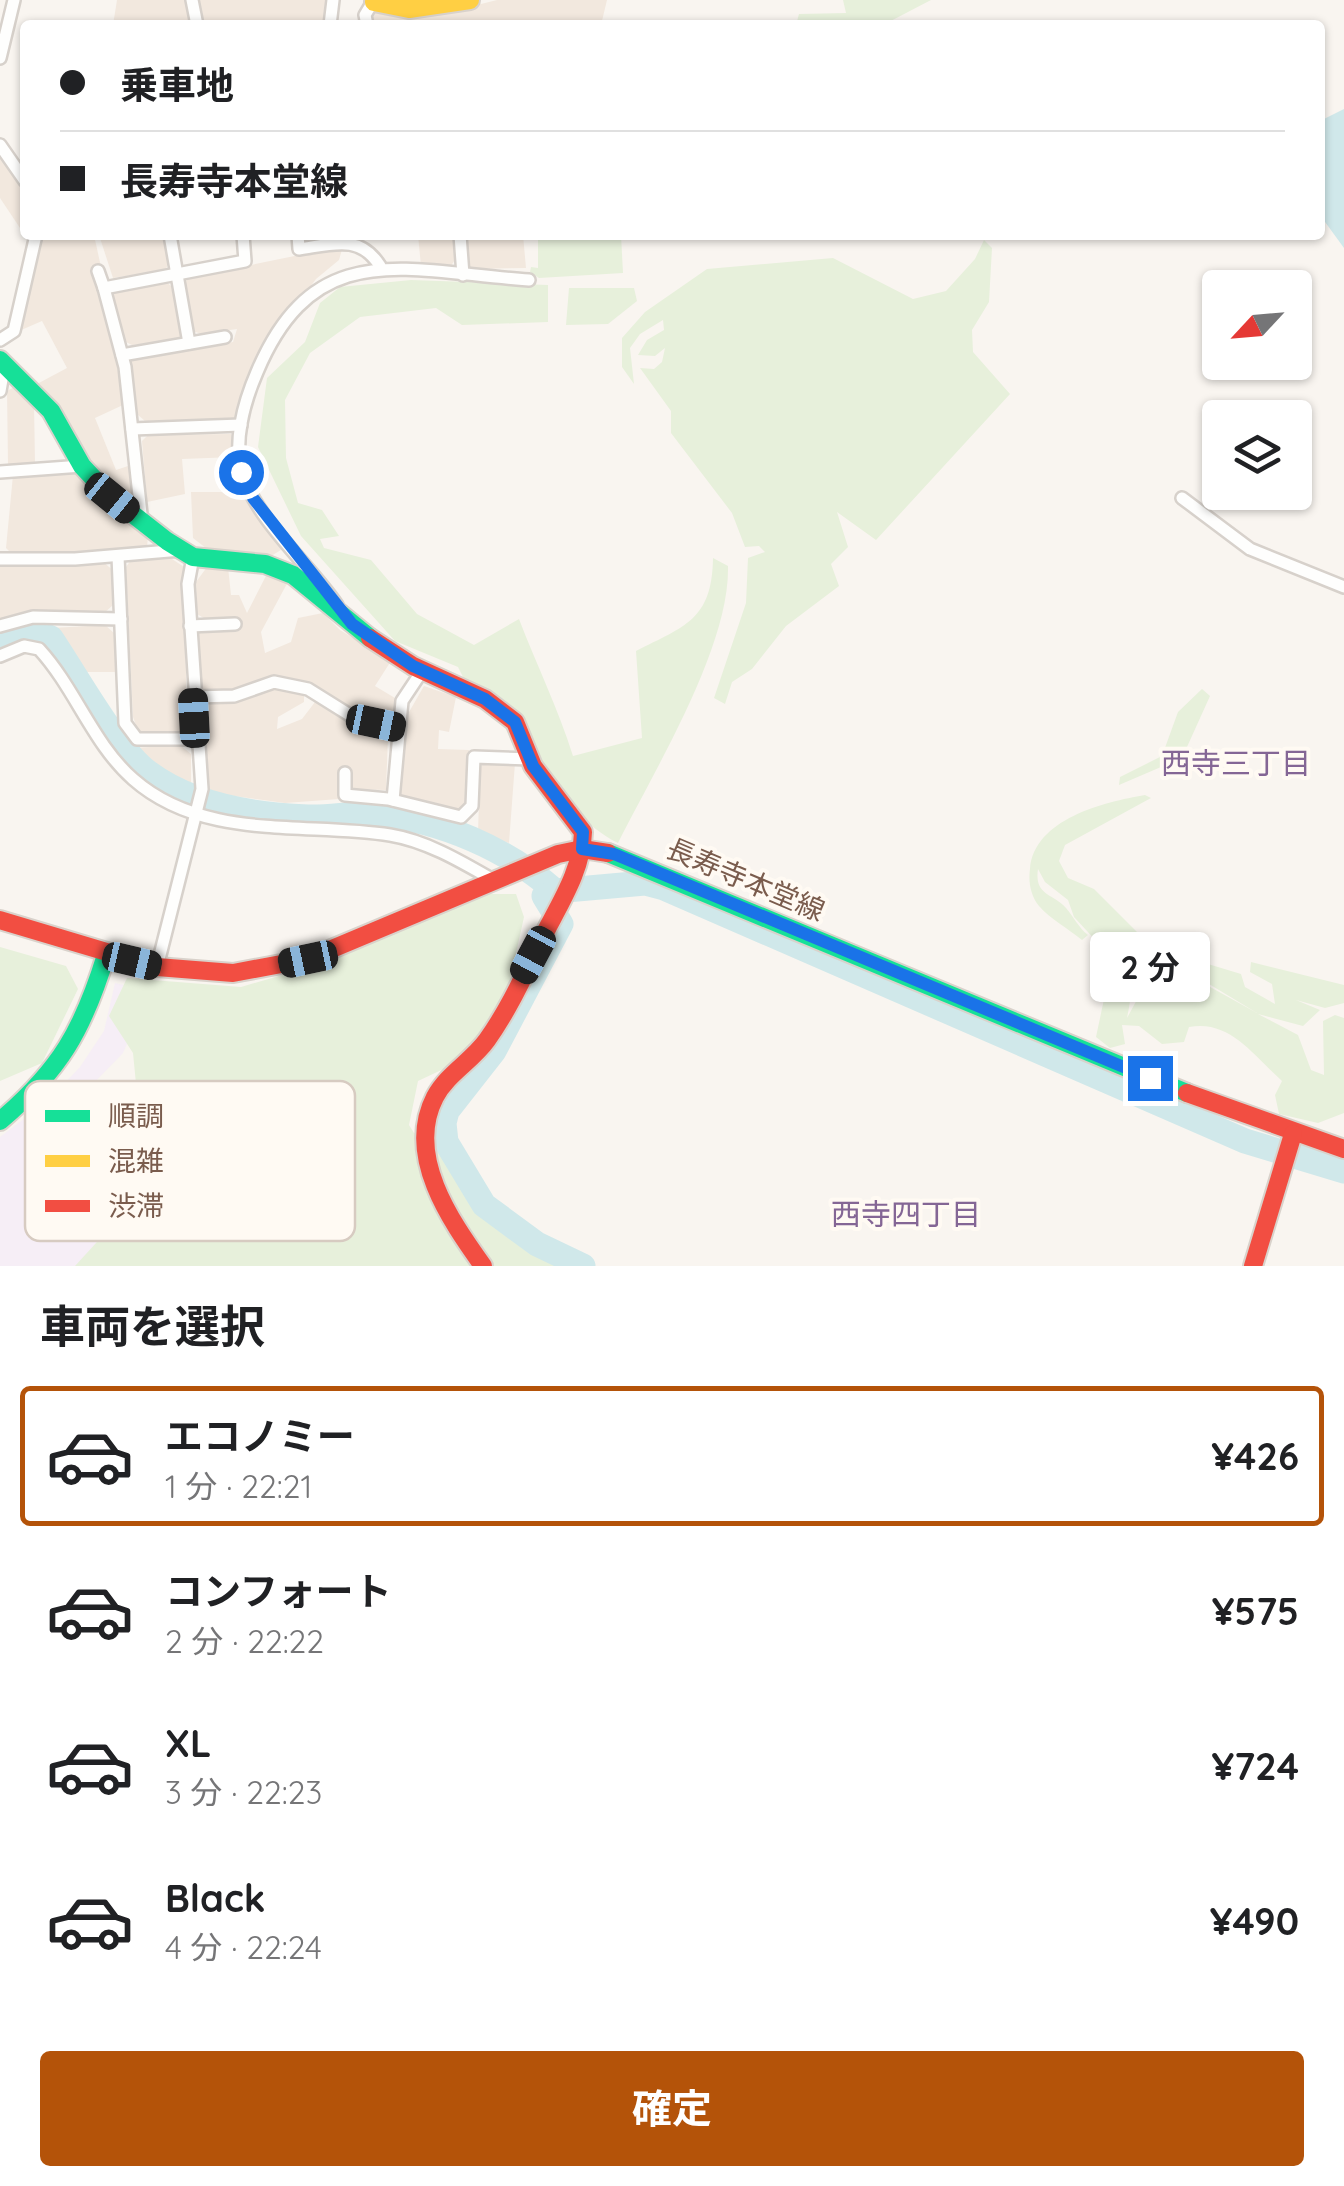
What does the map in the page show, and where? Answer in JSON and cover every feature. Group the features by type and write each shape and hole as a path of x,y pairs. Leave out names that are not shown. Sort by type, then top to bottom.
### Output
{"street":[{"path":"0,58 14,0"},
{"path":"373,1 409,9 470,0"},
{"path":"0,146 20,174"},
{"path":"0,340 14,331 35,240"},
{"path":"171,240 189,343"},
{"path":"104,288 245,260 243,240"},
{"path":"298,240 299,249 347,242 369,250 380,266"},
{"path":"460,240 463,275"},
{"path":"352,624 253,498 241,472 241,426 261,362 293,313 328,280 380,266 529,280"},
{"path":"98,271 122,355 142,523"},
{"path":"122,355 225,337"},
{"path":"0,391 3,361"},
{"path":"3,361 50,412 82,466 142,523 187,553"},
{"path":"132,428 241,426"},
{"path":"0,472 82,466"},
{"path":"1182,498 1250,549 1344,587"},
{"path":"157,967 202,789 195,739 187,553"},
{"path":"0,558 187,553 265,564 293,575 352,624 422,671 485,699 515,722 530,759 558,804 583,832 582,849 561,902 497,1025 467,1066 436,1094 427,1117 424,1142 434,1180 460,1234 482,1266"},
{"path":"118,556 125,723 137,739 195,739"},
{"path":"0,626 33,617 121,619"},
{"path":"190,626 236,624"},
{"path":"0,656 24,646 38,649 132,779 195,816 310,831 392,835 450,855 494,880"},
{"path":"394,800 402,701 422,671"},
{"path":"193,698 234,696 274,682 308,689 356,719 397,728"},
{"path":"345,773 345,794 394,800 461,817 472,806 474,756 530,759"},
{"path":"0,920 106,955 157,967 233,973 308,959 494,880 582,849"},
{"name":"長寿寺本堂線","path":"582,849 614,854 1288,1149 1344,1149"},
{"path":"41,1081 71,1052 86,1022 106,955"},
{"path":"0,1121 25,1097"},
{"path":"1253,1266 1288,1149"}],"shaded area":[{"path":"117,0 186,0 191,20 114,20"},
{"path":"199,0 329,0 327,20 203,20"},
{"path":"497,0 607,0 602,20 369,18 375,9 453,11"},
{"path":"0,154 20,182 20,228 0,198"},
{"path":"42,240 95,240 101,267 94,270 96,286 116,359 123,405 95,418 116,470 131,465 133,501 126,503 76,449 37,384 67,368 42,321 19,331"},
{"path":"101,240 166,240 170,262 165,270 113,278"},
{"path":"418,240 455,240 457,257 450,267 421,266"},
{"path":"467,240 523,240 526,268 469,269"},
{"path":"343,246 339,260 316,279 258,357 235,419 146,422 137,414 127,362 130,358 233,342 237,329 202,334 192,331 184,285 188,278"},
{"path":"165,281 171,286 182,333 178,340 132,345 124,341 113,292"},
{"path":"18,385 34,403 35,463 8,465 7,391"},
{"path":"231,434 235,457 182,459 185,494 147,502 142,441 148,435"},
{"path":"75,474 148,534 147,549 79,555 11,553 6,548 13,475"},
{"path":"191,492 242,492 284,548 268,558 211,552 193,538"},
{"path":"172,559 184,567 187,723 179,734 139,734 133,717 126,567 131,560"},
{"path":"0,562 103,562 114,571 113,605 103,614 62,618 41,611 0,619"},
{"path":"207,567 228,567 231,595 239,595 247,613 270,568 290,578 261,632 265,653 291,642 298,618 323,613 340,630 391,661 375,686 400,701 394,713 380,717 359,714 314,686 276,675 231,692 206,692 198,686 198,631 239,628 237,618 207,620 197,614 196,582"},
{"path":"105,625 115,634 117,672 79,672 52,628"},
{"path":"424,686 456,697 449,732 439,730 438,749 469,750 468,800 457,810 407,800 396,788 401,726"},
{"path":"274,688 304,694 304,702 278,717 277,729 302,719 315,702 354,727 388,736 386,790 350,789 351,768 341,767 339,799 285,803 205,792 200,713 207,705"},
{"path":"180,745 191,754 191,786 164,778 134,748"},
{"path":"487,762 515,763 509,843 478,833 480,767"},
{"path":"115,983 150,991 123,1053 96,1081 67,1081 80,1067 104,1031"},
{"path":"25,1118 25,1241 103,1241 80,1266 0,1266 0,1137"}],"green space":[{"path":"843,0 931,0 893,20 797,20 799,14 846,13"},
{"path":"538,240 621,240 623,273 539,278 530,272 531,267 538,268"},
{"path":"984,240 992,248 989,302 972,330 973,352 1010,394 876,540 837,512 848,547 831,564 839,586 786,626 752,669 732,682 725,704 714,698 746,603 748,558 765,552 759,546 745,547 732,513 671,433 671,411 640,368 654,369 662,362 665,348 655,356 638,355 647,340 664,330 663,320 640,334 630,348 634,384 622,367 622,338 645,312 707,269 833,258 913,299 946,291 975,259"},
{"path":"411,280 548,285 548,322 462,325 436,308 360,317 310,353 285,400 286,458 298,503 322,510 339,536 320,539 324,548 371,560 417,614 474,645 519,619 573,756 642,738 636,651 682,627 701,608 713,558 728,566 717,633 704,670 618,843 570,804 535,751 518,713 470,691 458,667 395,641 301,536 258,447 267,378 305,342 320,303 340,287"},
{"path":"569,288 634,288 637,301 608,324 566,325"},
{"path":"1202,689 1210,696 1182,758 1119,785 1120,777 1162,756 1178,712"},
{"path":"1128,798 1151,798 1065,845 1059,861 1068,878 1094,889 1152,947 1241,974 1245,987 1275,1004 1272,984 1250,972 1251,962 1344,985 1344,1003 1325,1008 1296,1000 1320,1010 1303,1026 1258,1014 1298,1035 1311,1070 1324,1075 1323,1021 1335,1015 1344,1018 1344,1113 1318,1123 1279,1114 1275,1095 1282,1081 1240,1042 1217,1029 1189,1027 1184,1042 1162,1044 1139,1026 1122,1025 1125,1044 1110,1048 1096,1037 1111,966 1099,944 1074,917 1068,900 1045,882 1038,869 1042,889 1066,908 1088,935 1082,940 1039,906 1031,889 1030,869 1034,852 1057,825 1092,808","holes":["1111,935 1142,956 1204,967 1209,984 1257,1013 1203,983 1165,1002 1140,994 1127,1018 1130,980"]},
{"path":"485,894 516,894 524,917 509,985 469,1057 418,1081 409,1125 414,1133 457,1146 488,1206 595,1266 75,1266 98,1241 355,1241 355,1081 136,1081 133,1053 109,1016 127,978 241,987 336,959"},
{"path":"0,947 66,966 78,989 42,1063 0,1081"}],"water":[{"path":"1344,109 1344,248 1325,222 1325,118"}],"waterway":[{"path":"0,640 30,629 51,638 124,747 149,773 185,793 267,814 376,814 425,823 494,850 555,891 645,883 664,888 1245,1141 1344,1171"},
{"path":"544,896 561,924 494,1051 447,1111 446,1142 484,1205 537,1244 583,1266"}],"traffic: fast":[{"path":"0,360 51,411 82,466 112,498 167,541 193,557 265,564 293,575 370,638"},
{"path":"608,853 1187,1093"},
{"path":"42,1081 78,1027 106,955"},
{"path":"0,1121 25,1098"}],"traffic: slow":[{"path":"374,2 409,9 470,0"}],"traffic: jam":[{"path":"370,638 413,666 485,699 515,722 533,766 583,832 572,880 512,999 487,1040 440,1089 427,1119 425,1141 435,1186 483,1266"},
{"path":"0,920 157,967 233,973 308,959 558,854 582,849 608,853"},
{"path":"1187,1093 1344,1149"},
{"path":"1253,1266 1293,1134"}],"district":[{"name":"西寺三丁目","path":"1236,763"},
{"name":"西寺四丁目","path":"906,1214"}],"route":[{"path":"241,472 270,522 312,568 352,624 413,666 485,699 515,722 533,766 558,804 583,832 582,849 614,854 1150,1078"}]}
